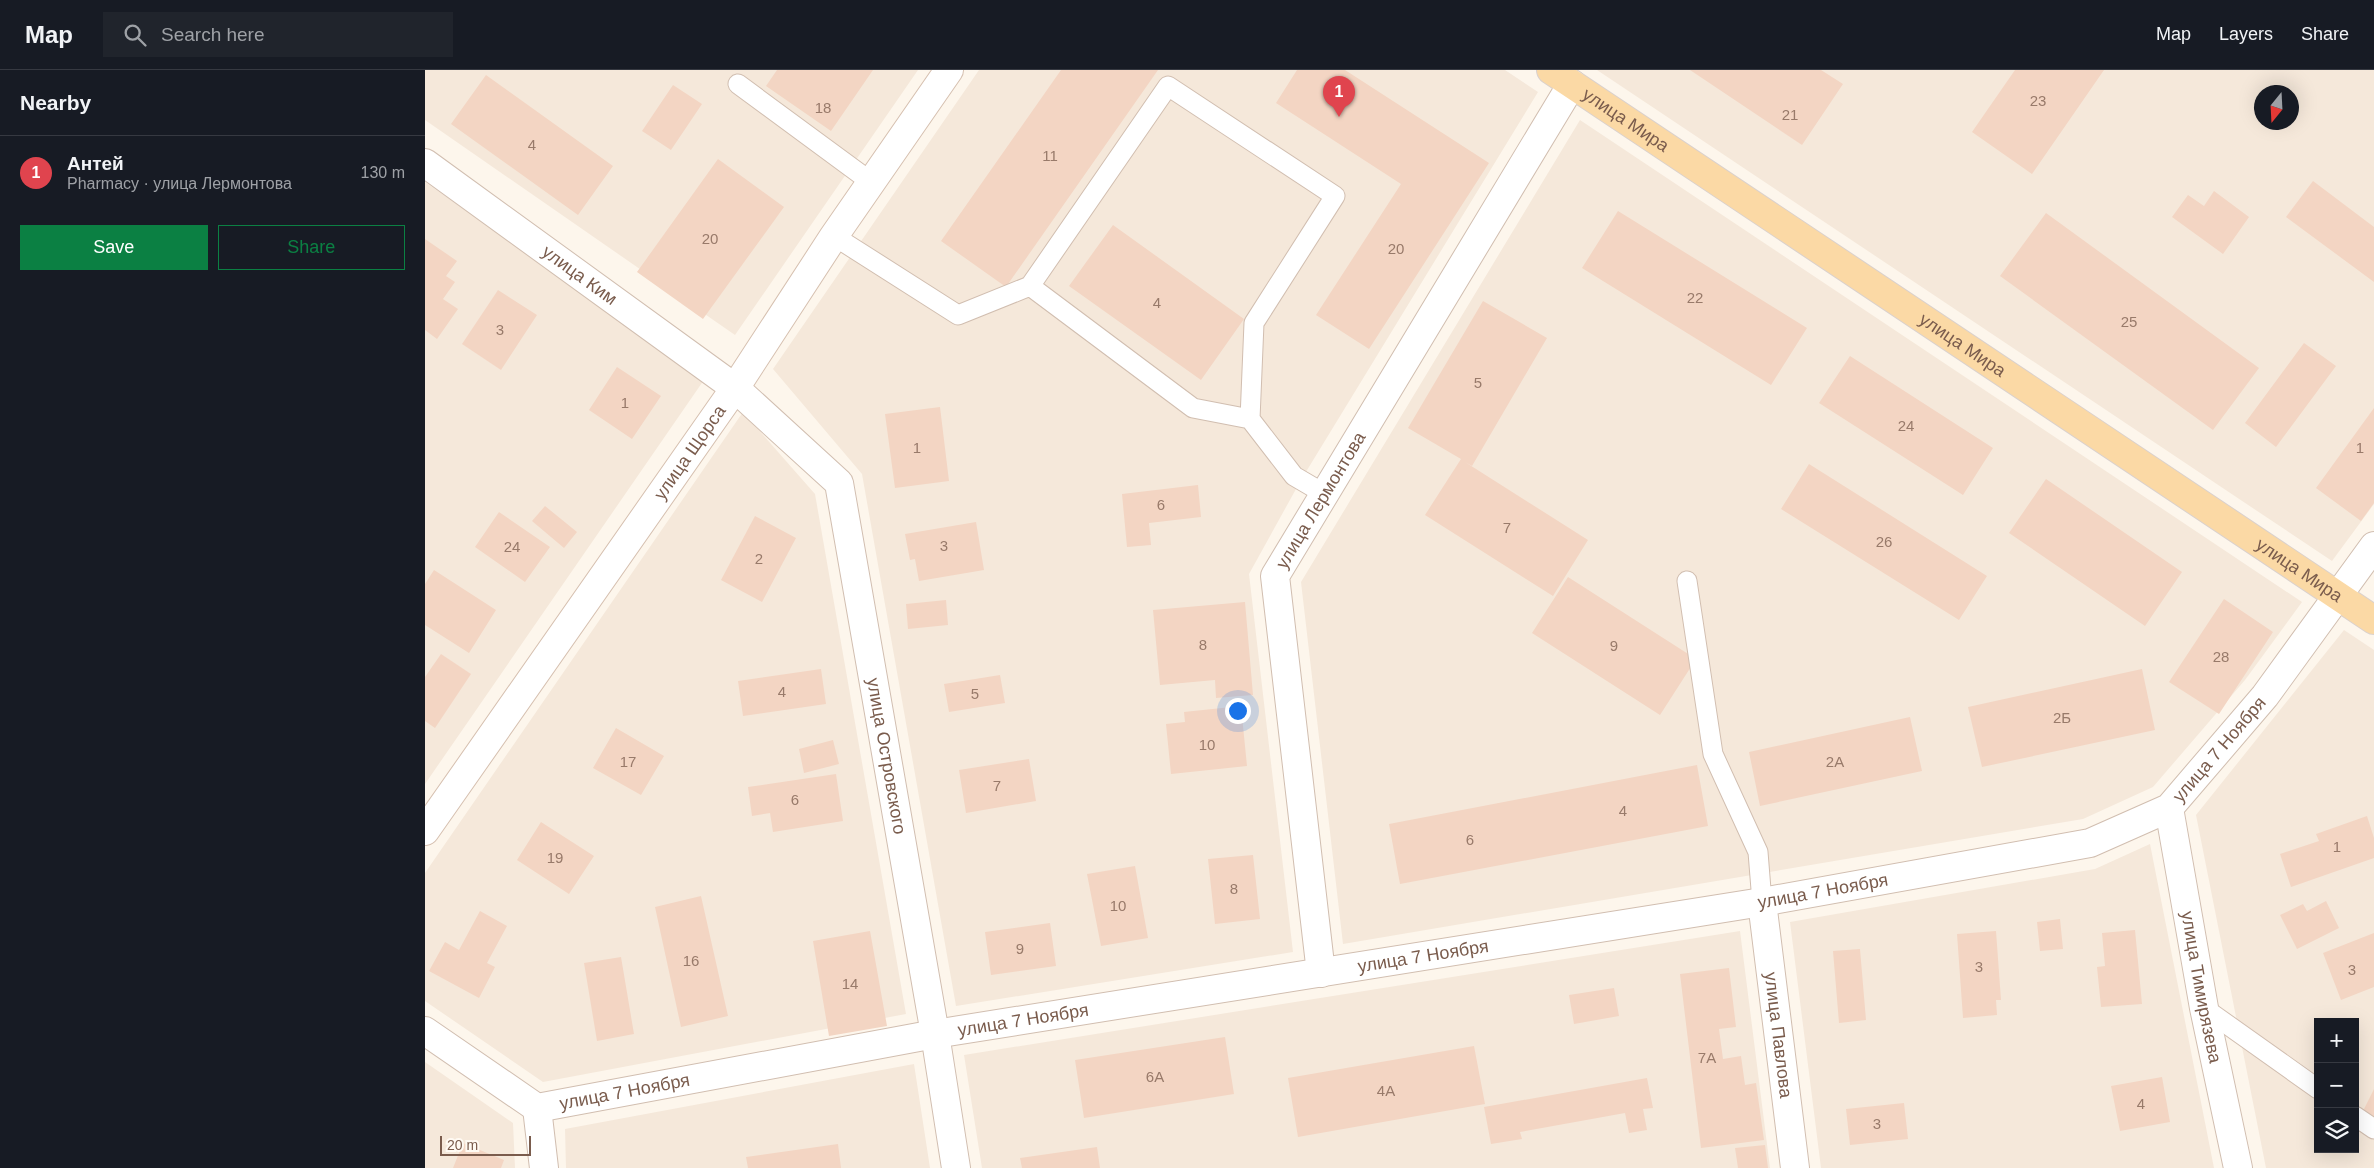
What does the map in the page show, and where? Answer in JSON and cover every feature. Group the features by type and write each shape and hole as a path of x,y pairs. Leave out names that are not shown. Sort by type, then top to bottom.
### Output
{"main road":[{"name":"улица Мира","path":"1568,75 2374,620"}],"street":[{"name":"улица Щорса","path":"425,831 735,388 834,236 949,70"},
{"name":"улица Лермонтова","path":"1321,973 1275,576 1568,75"},
{"name":"улица Ким","path":"425,163 735,388"},
{"name":"улица Островского","path":"735,388 839,483 935,1034 956,1168"},
{"name":"улица 7 Ноября","path":"425,1032 537,1108 935,1034 1762,902 2090,844 2169,808 2265,696 2374,546"},
{"name":"улица Тимирязева","path":"2169,808 2204,1008 2238,1168"},
{"name":"улица Павлова","path":"1762,902 1795,1168"},
{"path":"537,1108 544,1168"}],"lane":[{"path":"738,84 871,182"},
{"path":"834,236 958,315 1029,286 1168,86 1335,196 1254,323 1250,419 1295,476 1323,493"},
{"path":"1029,286 1193,408 1250,419"},
{"path":"1687,581 1713,754 1758,852 1762,902"},
{"path":"2204,1008 2314,1086"},
{"path":"2359,1119 2374,1129"}],"shaded area":[{"path":"425,70 918,70 735,335 425,120"},
{"path":"979,70 1505,70 1538,92 1301,480 1249,574 1293,952 956,1006 862,474 773,369"},
{"path":"1597,70 2374,70 2374,504 2332,561"},
{"path":"1580,120 2302,602 2245,680 2153,787 2083,819 1343,944 1301,582"},
{"path":"425,182 706,377 425,784"},
{"path":"743,412 815,494 906,1014 543,1082 425,1001 425,873"},
{"path":"2344,630 2374,650 2374,1168 2266,1168 2196,815"},
{"path":"2150,844 2214,1168 1821,1168 1790,922 2095,869"},
{"path":"1740,931 1770,1168 982,1168 964,1055"},
{"path":"425,1062 513,1123 515,1168 425,1168"},
{"path":"914,1064 930,1168 566,1168 565,1129"}],"building":[{"path":"777,70 873,70 831,131 766,86"},
{"path":"1061,70 1158,70 1006,287 941,241"},
{"path":"1297,70 1345,70 1489,163 1369,349 1316,315 1401,184 1276,103"},
{"path":"1690,70 1821,70 1843,84 1802,145"},
{"path":"2015,70 2104,70 2032,174 1972,132"},
{"path":"486,75 613,166 578,215 451,124"},
{"path":"673,85 702,104 671,150 642,131"},
{"path":"718,159 784,207 703,319 637,272"},
{"path":"2313,181 2374,227 2374,282 2286,217"},
{"path":"2214,191 2249,217 2223,254 2172,217 2188,195 2204,206"},
{"path":"1618,211 1807,328 1771,385 1582,268"},
{"path":"2046,213 2259,368 2213,430 2000,276"},
{"path":"1113,225 1244,319 1201,380 1069,286"},
{"path":"425,239 457,261 446,276 455,282 443,299 458,309 437,339 425,330"},
{"path":"498,290 537,315 501,370 462,344"},
{"path":"1483,301 1547,338 1472,466 1465,462 1588,540 1553,596 1425,515 1461,459 1408,428"},
{"path":"2304,343 2336,366 2276,447 2245,423"},
{"path":"1850,356 1993,448 1963,495 1819,403"},
{"path":"617,367 661,396 632,439 589,410"},
{"path":"940,407 949,481 895,488 885,414"},
{"path":"2374,408 2374,503 2361,521 2316,488"},
{"path":"1809,464 1987,576 1959,620 1781,509"},
{"path":"2046,479 2182,572 2145,626 2009,533"},
{"path":"1198,485 1201,517 1149,523 1151,545 1127,547 1122,494"},
{"path":"545,506 577,532 564,548 532,521"},
{"path":"499,512 550,547 525,582 475,547"},
{"path":"755,516 796,538 762,602 721,580"},
{"path":"976,522 984,570 919,581 915,559 910,560 905,534"},
{"path":"434,570 496,610 469,653 425,625 425,584"},
{"path":"1568,577 1696,659 1660,715 1532,633"},
{"path":"2224,599 2273,632 2219,714 2169,682"},
{"path":"946,600 948,625 908,629 906,604"},
{"path":"1245,602 1253,695 1216,698 1215,680 1160,685 1153,610"},
{"path":"441,654 471,674 435,728 425,721 425,677"},
{"path":"821,669 826,704 743,716 738,681"},
{"path":"2142,669 2155,730 1982,767 1968,707"},
{"path":"1000,675 1005,703 949,712 944,684"},
{"path":"1241,706 1247,766 1171,774 1166,724 1185,722 1184,712"},
{"path":"1910,717 1922,771 1760,806 1749,752"},
{"path":"616,728 664,756 641,795 593,768"},
{"path":"833,740 839,764 804,773 799,749"},
{"path":"1029,759 1036,801 966,813 959,770"},
{"path":"1697,765 1708,826 1400,884 1389,824"},
{"path":"836,774 843,821 773,832 770,813 752,816 748,787"},
{"path":"2367,816 2374,838 2374,858 2291,887 2280,854 2319,841 2316,834"},
{"path":"541,822 594,856 569,894 517,860"},
{"path":"1253,855 1260,919 1215,924 1208,859"},
{"path":"1135,866 1148,938 1101,946 1087,874"},
{"path":"701,896 728,1016 681,1027 655,907"},
{"path":"2326,901 2339,928 2297,949 2280,915 2303,904 2307,911"},
{"path":"480,911 507,926 487,963 495,967 479,998 429,971 445,942 459,950"},
{"path":"2060,919 2063,949 2040,951 2037,922"},
{"path":"1050,923 1056,966 991,975 985,932"},
{"path":"2135,930 2142,1004 2101,1007 2097,967 2105,966 2102,933"},
{"path":"870,931 887,1026 829,1036 813,941"},
{"path":"1996,931 2001,1000 1996,1000 1997,1015 1963,1018 1957,934"},
{"path":"2374,933 2374,987 2341,1000 2323,953"},
{"path":"1860,949 1866,1020 1839,1023 1833,951"},
{"path":"621,957 634,1034 597,1041 584,963"},
{"path":"1729,968 1736,1027 1719,1029 1723,1059 1741,1056 1745,1085 1756,1083 1764,1140 1701,1148 1680,974"},
{"path":"1614,988 1619,1016 1574,1024 1569,995"},
{"path":"1225,1037 1234,1094 1084,1118 1075,1060"},
{"path":"1474,1046 1485,1104 1298,1137 1288,1078"},
{"path":"2162,1077 2170,1122 2120,1131 2111,1086"},
{"path":"1647,1078 1653,1108 1643,1109 1647,1130 1629,1133 1625,1113 1520,1132 1522,1139 1491,1144 1484,1107"},
{"path":"2374,1089 2374,1120 2362,1113"},
{"path":"1904,1103 1908,1139 1850,1145 1846,1109"},
{"path":"463,1143 504,1160 501,1168 453,1168"},
{"path":"838,1144 841,1168 748,1168 746,1157"},
{"path":"1765,1145 1768,1168 1738,1168 1735,1148"},
{"path":"1097,1147 1100,1168 1022,1168 1020,1158"}],"place":[{"name":"Антей","path":"1339,117"}]}
